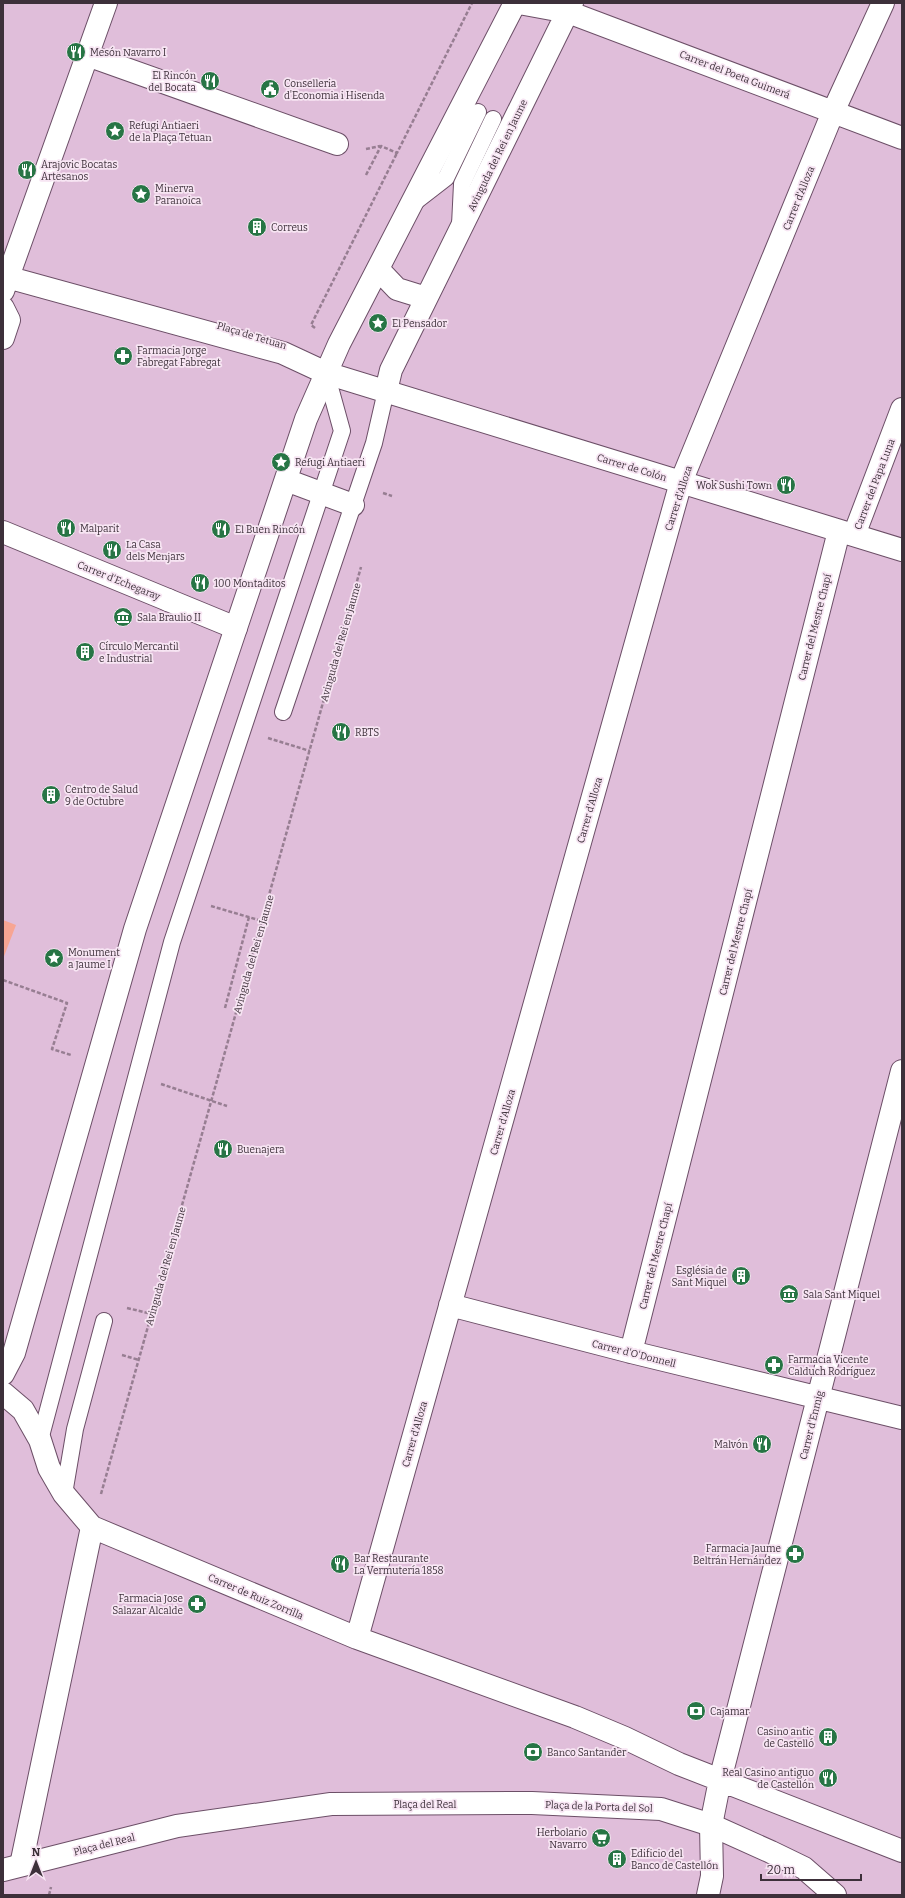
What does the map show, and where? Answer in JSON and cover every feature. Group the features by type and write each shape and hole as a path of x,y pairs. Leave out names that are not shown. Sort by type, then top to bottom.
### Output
{"street":[{"name":"Plaça de Tetuan","path":"106,3 6,276 283,353 326,373 386,391"},
{"path":"3,1374 14,1353 135,929 306,419 339,344 515,3"},
{"path":"519,3 570,7"},
{"name":"Carrer d'Alloza","path":"357,1638 681,482 833,112 883,3"},
{"name":"Carrer del Poeta Guimerá","path":"570,7 902,138"},
{"name":"Avinguda del Rei en Jaume","path":"386,391 391,370 570,7"},
{"path":"87,55 337,144"},
{"path":"378,269 397,289 426,298"},
{"name":"Carrer de Colón","path":"386,391 902,550"},
{"name":"Carrer del Papa Luna","path":"846,533 902,410"},
{"path":"286,480 353,505"},
{"name":"Carrer d'Echegaray","path":"3,532 236,628"},
{"name":"Carrer del Mestre Chapí","path":"631,1352 846,533"},
{"name":"Carrer d'Enmig","path":"720,1780 902,1071"},
{"name":"Carrer d'O'Donnell","path":"450,1305 631,1352 902,1418"},
{"name":"Carrer de Ruiz Zorrilla","path":"3,1392 23,1410 40,1440 49,1468 64,1494 92,1527 357,1638 575,1717 625,1738 679,1764 720,1780"},
{"name":"Plaça del Real","path":"92,1527 12,1867 177,1826 331,1804 532,1803"},
{"path":"708,1895 712,1876 712,1825 720,1780 902,1851"},
{"name":"Plaça de la Porta del Sol","path":"532,1803 661,1809 712,1825 804,1868 835,1895"}],"lane":[{"path":"411,204 446,178 478,112"},
{"path":"460,228 462,184 493,119"},
{"path":"40,1440 169,954 342,431 326,373"},
{"path":"283,712 374,442 386,391"},
{"path":"64,1494 75,1429 104,1321"}],"path":[{"path":"339,344 311,325 472,3"},
{"path":"366,176 381,146 397,153"},
{"path":"380,500 384,486"},
{"name":"Avinguda del Rei en Jaume","path":"92,1527 363,560"},
{"path":"243,730 310,751"},
{"path":"186,899 262,921"},
{"path":"225,1008 249,917"},
{"path":"3,980 67,1003 52,1049 96,1063"},
{"path":"136,1076 227,1106"}],"shaded area":[{"path":"3,920 16,925 3,959"}],"place":[{"name":"Mesón Navarro I","path":"76,52"},
{"name":"El Rincón del Bocata","path":"210,81"},
{"name":"Conselleria d'Economia i Hisenda","path":"270,89"},
{"name":"Refugi Antiaeri de la Plaça Tetuan","path":"115,131"},
{"name":"Arajovic Bocatas Artesanos","path":"27,170"},
{"name":"Minerva Paranoica","path":"141,194"},
{"name":"Correus","path":"257,227"},
{"name":"El Pensador","path":"378,323"},
{"name":"Farmacia Jorge Fabregat Fabregat","path":"123,356"},
{"name":"Refugi Antiaeri","path":"281,462"},
{"name":"Wok Sushi Town","path":"786,485"},
{"name":"Malparit","path":"66,528"},
{"name":"El Buen Rincón","path":"221,529"},
{"name":"La Casa dels Menjars","path":"112,550"},
{"name":"100 Montaditos","path":"200,583"},
{"name":"Sala Braulio II","path":"123,617"},
{"name":"Círculo Mercantil e Industrial","path":"85,652"},
{"name":"RBTS","path":"341,732"},
{"name":"Centro de Salud 9 de Octubre","path":"51,795"},
{"name":"Monument a Jaume I","path":"54,958"},
{"name":"Buenajera","path":"223,1149"},
{"name":"Església de Sant Miquel","path":"741,1276"},
{"name":"Sala Sant Miquel","path":"789,1294"},
{"name":"Farmacia Vicente Calduch Rodríguez","path":"774,1365"},
{"name":"Malvón","path":"762,1444"},
{"name":"Farmacia Jaume Beltrán Hernández","path":"795,1554"},
{"name":"Bar Restaurante La Vermutería 1858","path":"340,1564"},
{"name":"Farmacia Jose Salazar Alcalde","path":"197,1604"},
{"name":"Cajamar","path":"696,1711"},
{"name":"Casino antic de Castelló","path":"828,1737"},
{"name":"Banco Santander","path":"533,1752"},
{"name":"Real Casino antiguo de Castellón","path":"828,1778"},
{"name":"Herbolario Navarro","path":"601,1838"},
{"name":"Edificio del Banco de Castellón","path":"617,1859"}]}
